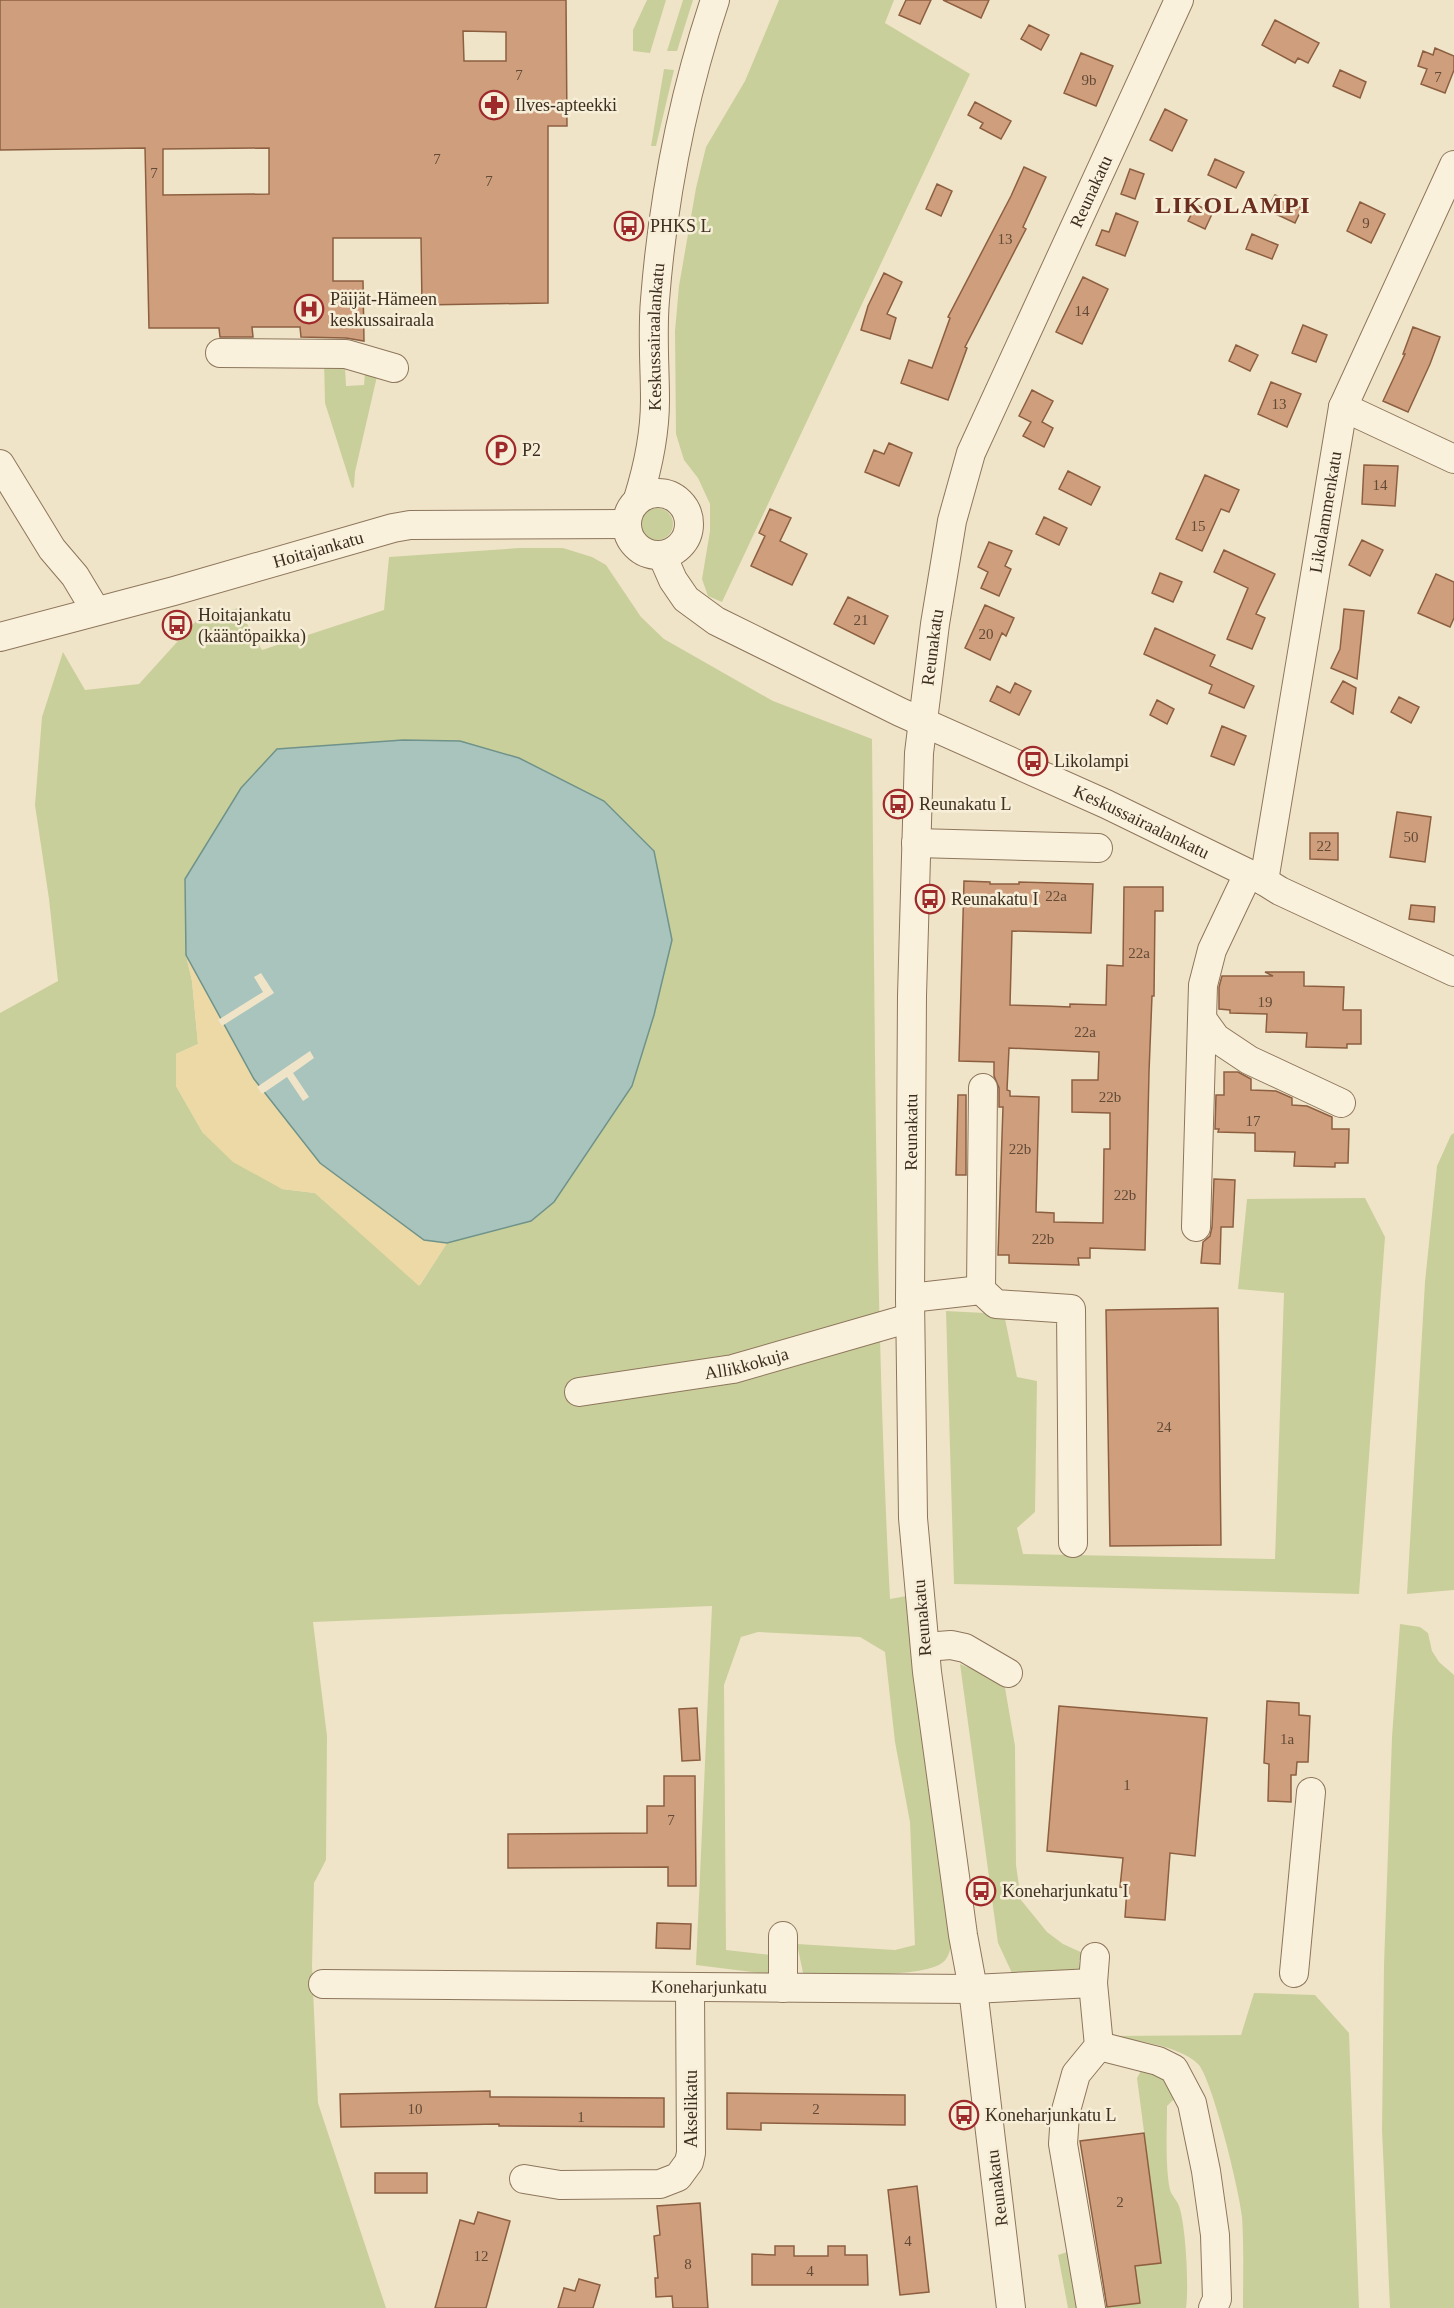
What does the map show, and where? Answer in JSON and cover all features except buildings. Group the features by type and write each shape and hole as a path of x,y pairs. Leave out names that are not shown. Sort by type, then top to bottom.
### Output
{"street":[{"name":"Keskussairaalankatu","path":"632,511 651,452 655,402 653,342 655,303 666,202 689,94 715,0"},
{"name":"Reunakatu","path":"1011,2308 973,1989 961,1924 925,1647 913,1518 910,1308 912,996 922,720 952,521 971,453 1179,0"},
{"name":"Likolammenkatu","path":"1196,1227 1203,985 1212,950 1256,877 1343,406 1454,165"},
{"path":"220,353 346,354 394,368"},
{"path":"655,402 668,478 677,498 685,506 690,526 681,546 673,552 652,555 633,544 628,534 632,511 647,494 658,492 677,498"},
{"path":"1343,406 1454,459"},
{"path":"0,464 52,549 75,576 96,611"},
{"name":"Hoitajankatu","path":"8,634 393,528 632,511"},
{"name":"Keskussairaalankatu","path":"662,555 673,580 686,599 716,621 900,712 1106,804 1280,891 1453,965"},
{"path":"916,843 1098,848"},
{"path":"1203,1020 1216,1038 1250,1060 1341,1103"},
{"path":"983,1089 981,1290 996,1304 1071,1309 1073,1543"},
{"name":"Allikkokuja","path":"579,1392 733,1369 910,1308 981,1290"},
{"path":"925,1647 951,1645 965,1648 1008,1673"},
{"path":"1294,1973 1311,1792"},
{"path":"783,1936 783,1988"},
{"name":"Koneharjunkatu","path":"323,1984 690,1989 973,1989 1094,1970 1099,2046"},
{"name":"Akselikatu","path":"524,2180 560,2185 660,2184 678,2177 686,2168 691,2153 690,1989"},
{"path":"1091,2308 1063,2144 1065,2114 1076,2074 1099,2046 1158,2061 1174,2069 1192,2103 1206,2171 1215,2235 1217,2299 1213,2308"}],"green space":[{"path":"647,0 666,0 650,53 633,51 633,30"},
{"path":"683,0 693,0 677,51 667,51"},
{"path":"779,0 894,0 885,23 970,74 722,602 708,596 702,579 710,531 710,504 698,478 684,460 676,434 675,331 679,286 696,188 706,147 745,81"},
{"path":"664,69 674,70 656,146 651,146"},
{"path":"324,360 345,367 346,386 364,385 365,372 378,372 352,488 325,403"},
{"path":"657,508 668,513 673,524 668,535 657,540 646,535 641,524 646,513"},
{"path":"520,548 563,548 592,557 606,565 641,617 664,639 773,701 872,739 881,1384 890,1599 912,1595 953,1933 950,1950 942,1963 915,1971 875,1974 803,1973 797,1944 895,1950 915,1945 910,1822 895,1742 885,1652 860,1637 758,1632 741,1637 724,1685 726,1950 772,1955 777,1975 696,1965 712,1606 313,1622 327,1736 326,1860 314,1883 312,1966 318,2103 386,2308 0,2308 0,1013 58,981 35,805 42,717 63,652 85,690 139,684 197,620 238,608 262,650 384,610 389,557","holes":["403,740 460,741 519,758 531,1221 447,1243 420,1285 315,1193 282,1189 203,1133 176,1086 176,1054 198,1044 192,981 186,955 277,749"]},
{"path":"1454,1133 1454,1590 1407,1594 1425,1282 1437,1166"},
{"path":"1365,1198 1385,1237 1359,1594 954,1584 946,1311 1004,1314 1017,1377 1037,1381 1035,1512 1017,1528 1023,1554 1275,1559 1284,1293 1238,1289 1247,1199"},
{"path":"1400,1624 1420,1627 1428,1633 1432,1651 1439,1662 1454,1675 1454,2308 1390,2308 1382,2130 1384,1965 1392,1737"},
{"path":"960,1664 1004,1682 1015,1746 1016,1865 1021,1900 1047,1932 1063,1944 1085,1954 1084,1961 1079,1960 1080,1971 1012,1973 998,1943"},
{"path":"1254,1993 1315,1995 1349,2033 1359,2308 1243,2308 1243,2240 1240,2204 1231,2162 1204,2074 1198,2064 1179,2052 1155,2044 1107,2036 1241,2035"},
{"path":"1141,2071 1159,2072 1177,2096 1167,2106 1167,2159 1170,2190 1179,2206 1185,2242 1186,2308 1101,2308 1140,2303 1135,2266 1161,2262 1137,2078"},
{"path":"1073,2250 1082,2308 1068,2308 1058,2255"}],"sand":[{"path":"186,955 254,1079 424,1240 447,1243 419,1286 315,1193 282,1189 233,1162 203,1133 176,1086 176,1054 198,1044 192,981"}],"water":[{"path":"403,740 460,741 519,758 604,801 654,851 672,940 654,1015 632,1086 554,1202 531,1221 447,1243 424,1240 320,1163 254,1079 186,955 185,879 241,788 277,749"}],"pier":[{"path":"261,973 274,993 222,1026 218,1020 263,992 254,977"},
{"path":"310,1051 314,1058 293,1073 309,1097 303,1101 287,1077 262,1094 257,1087"}],"place":[{"name":"Ilves-apteekki","path":"494,105"},
{"name":"PHKS L","path":"629,226"},
{"name":"Päijät-Hämeen keskussairaala","path":"309,309"},
{"name":"P2","path":"501,450"},
{"name":"Hoitajankatu (kääntöpaikka)","path":"177,625"},
{"name":"Likolampi","path":"1033,761"},
{"name":"Reunakatu L","path":"898,804"},
{"name":"Reunakatu I","path":"930,899"},
{"name":"Koneharjunkatu I","path":"981,1891"},
{"name":"Koneharjunkatu L","path":"964,2115"}],"district":[{"name":"LIKOLAMPI","path":"1233,205"}]}
